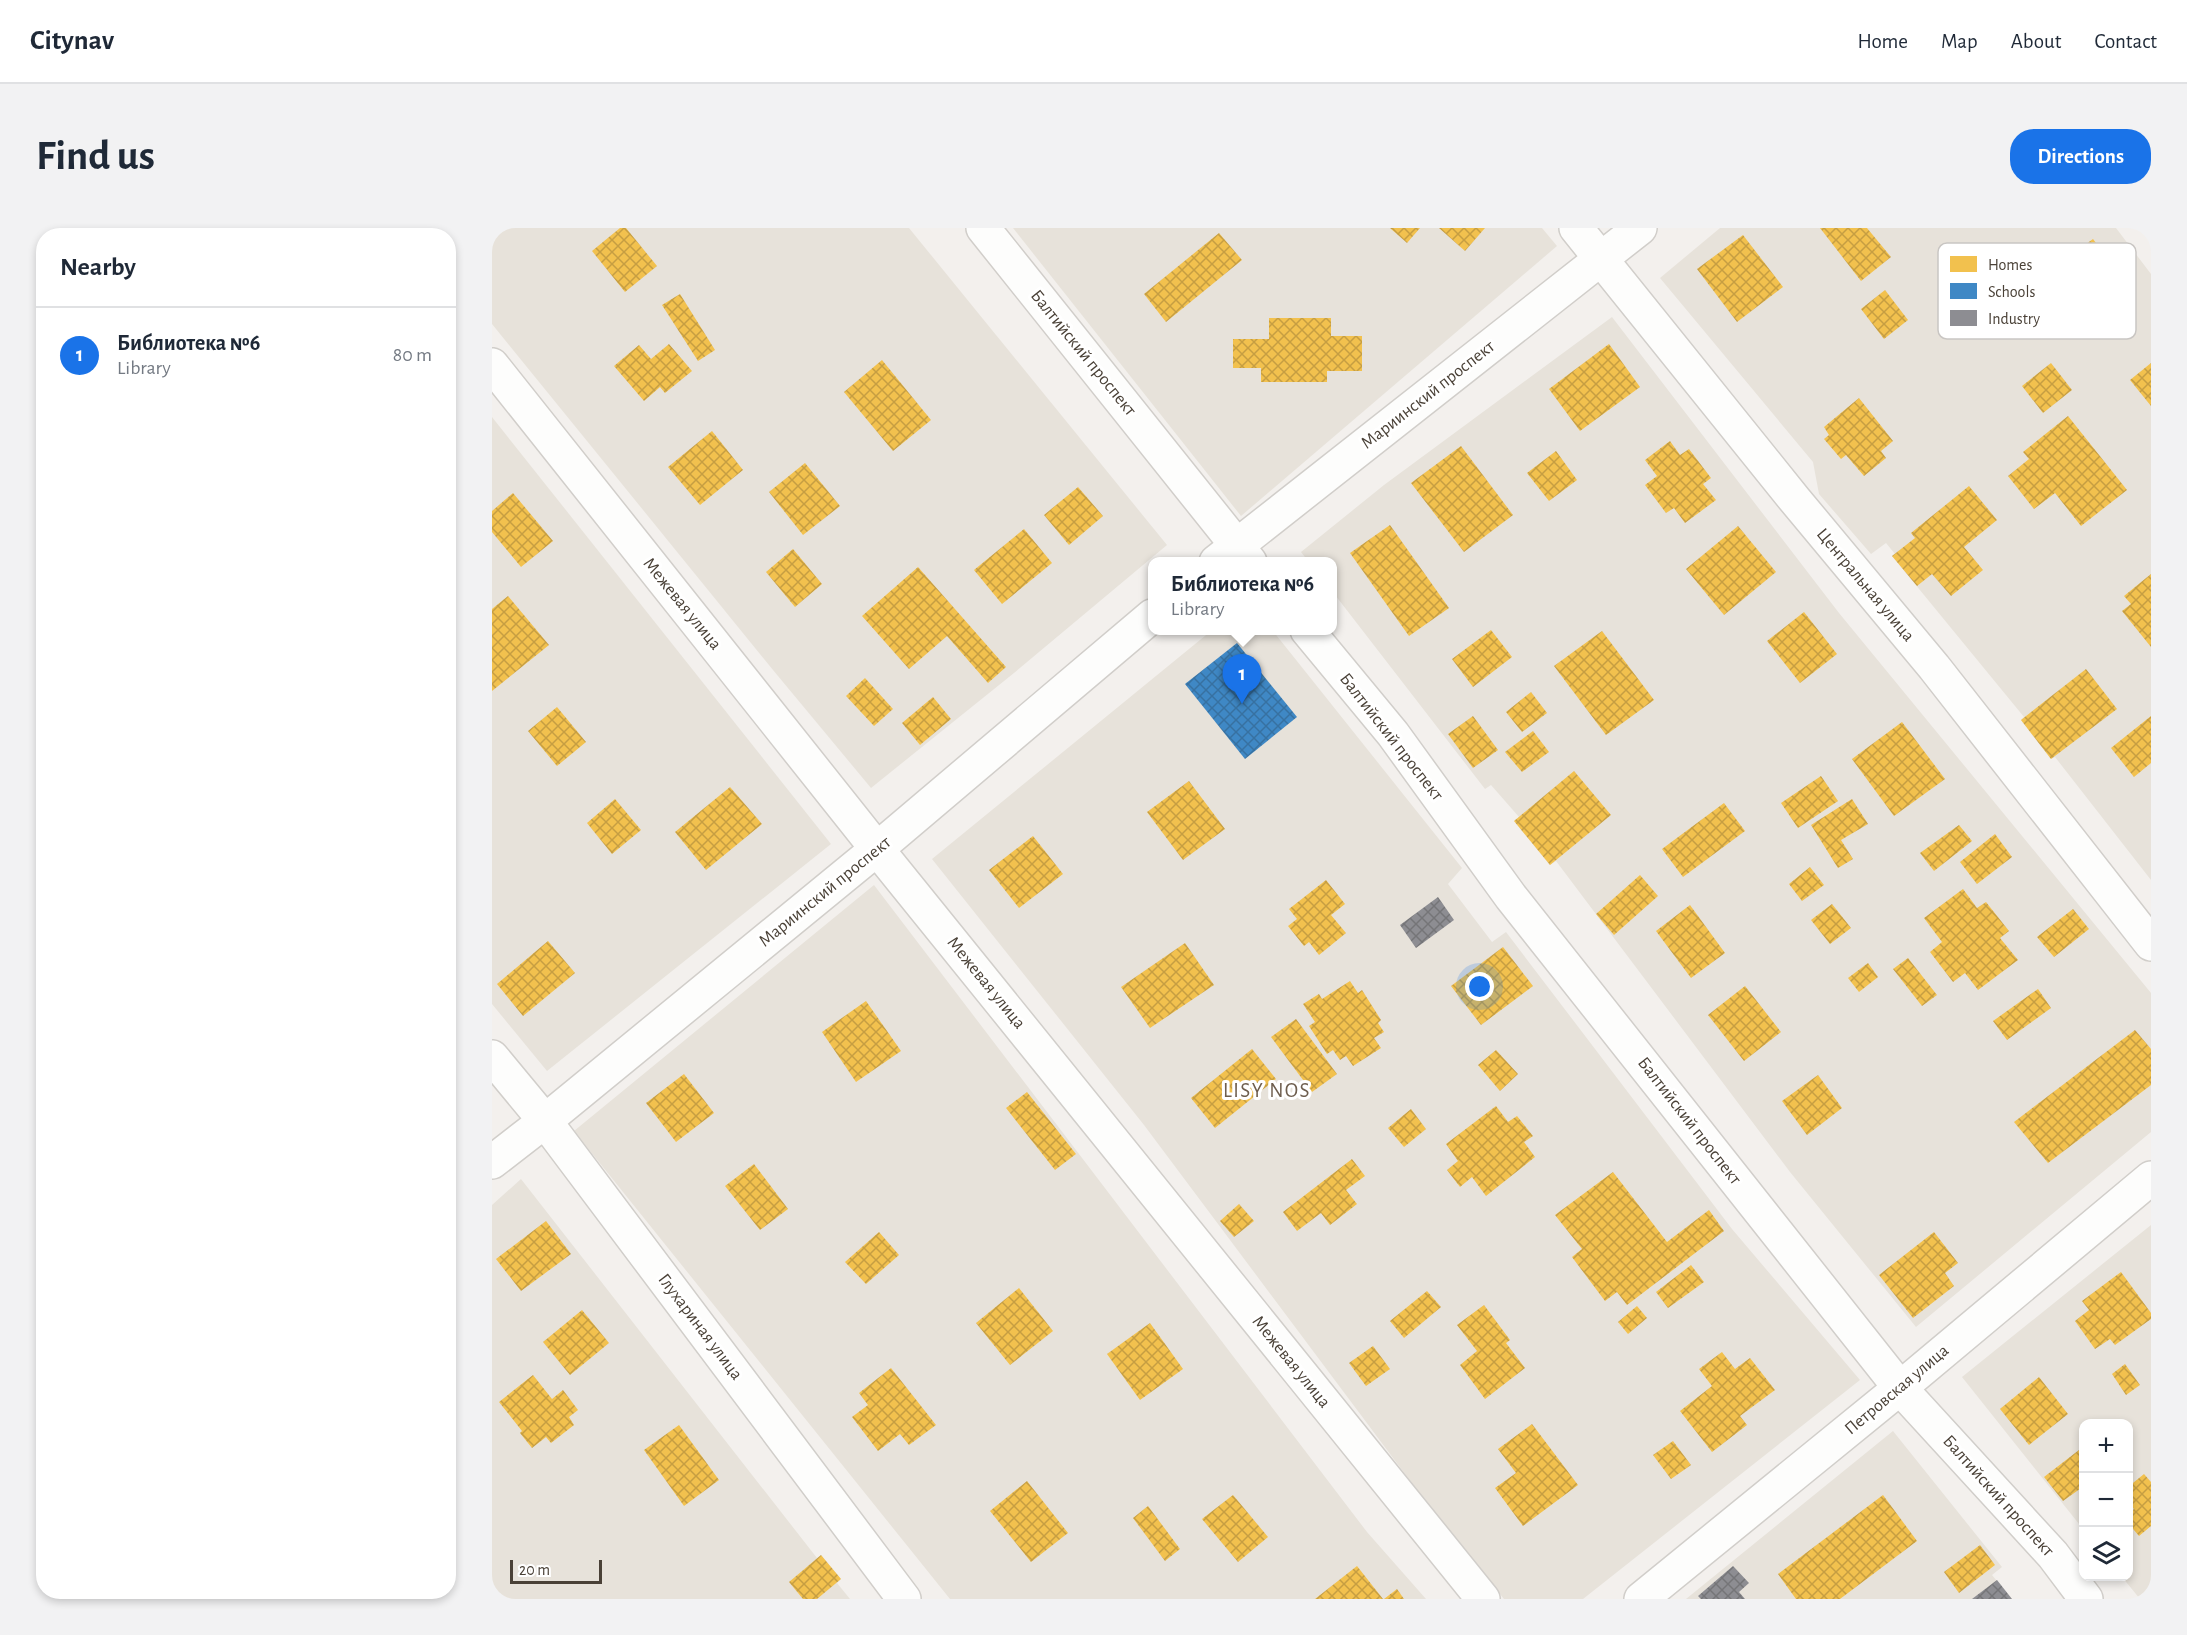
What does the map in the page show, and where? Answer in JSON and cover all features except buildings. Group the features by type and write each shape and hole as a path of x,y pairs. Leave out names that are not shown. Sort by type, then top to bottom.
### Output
{"street":[{"name":"Балтийский проспект","path":"983,228 1234,556"},
{"name":"Центральная улица","path":"1576,228 1934,668 2151,944"},
{"name":"Мариинский проспект","path":"1234,556 1640,228"},
{"name":"Межевая улица","path":"492,365 877,849 1483,1599"},
{"name":"Мариинский проспект","path":"492,1162 877,849 1148,619"},
{"name":"Балтийский проспект","path":"1311,635 1393,734 1511,897 1900,1388 2053,1555 2086,1599"},
{"name":"Глухариная улица","path":"492,1057 545,1121 904,1599"},
{"name":"Петровская улица","path":"1641,1599 1900,1388 2151,1178"}],"shaded area":[{"path":"492,228 909,228 1167,545 1153,557 1148,557 1148,561 1014,673 871,788 492,324"},
{"path":"1013,228 1542,228 1557,246 1241,516"},
{"path":"1720,228 2116,228 2127,243 1938,243 1938,339 2136,339 2136,254 2151,274 2151,880 2055,757 2051,759 2021,720 2024,717 1892,556 1895,554 1886,543 1871,554 1819,494 1813,462 1660,278"},
{"path":"1612,317 1839,613 2151,993 2151,1132 1916,1327 1790,1172 1556,861 1550,865 1514,821 1519,817 1491,785 1485,789 1337,597 1337,557 1305,557 1301,552 1384,485"},
{"path":"492,417 831,844 547,1071 492,1004"},
{"path":"1206,635 1276,635 1462,868 1448,884 1492,942 1506,932 1732,1229 1860,1380 1583,1599 1504,1599 1411,1482 1144,1125 932,859"},
{"path":"874,885 1367,1532 1426,1599 950,1599 574,1131"},
{"path":"521,1179 817,1558 821,1555 841,1579 837,1583 850,1599 492,1599 492,1205"},
{"path":"2151,1225 2151,1599 2140,1599 2125,1581 2133,1581 2133,1419 2079,1419 2079,1524 1962,1377"},
{"path":"1893,1431 2002,1567 1992,1575 2012,1599 1686,1599"}],"place":[{"name":"Библиотека №6","path":"1242,704"}],"district":[{"name":"LISY NOS","path":"1267,1090"}]}
